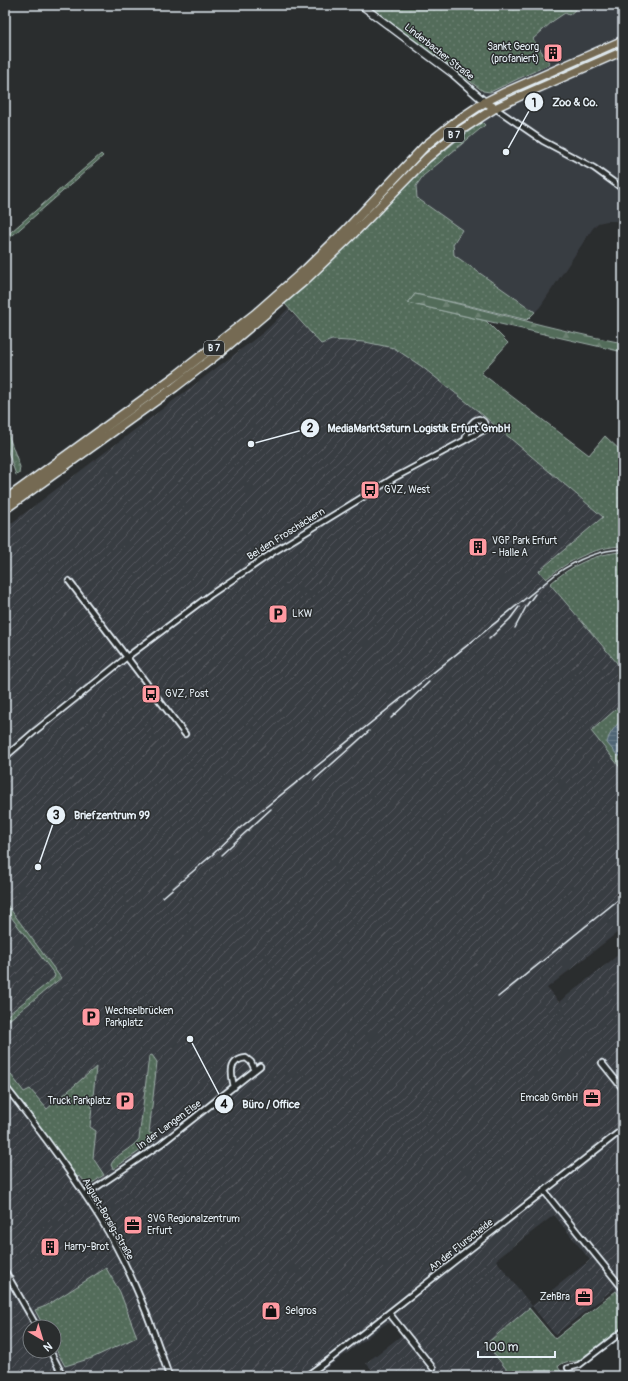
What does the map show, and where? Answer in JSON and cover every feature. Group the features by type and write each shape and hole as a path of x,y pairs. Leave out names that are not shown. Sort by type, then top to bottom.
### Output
{"highway":[{"name":"B 7","path":"5,500 177,376 255,314 335,241 425,146 464,115 485,102"},
{"name":"B 7","path":"5,508 219,353 303,282 353,234 427,158 458,132 496,108"}],"main road":[{"name":"B 7","path":"485,102 623,40"},
{"name":"B 7","path":"496,108 623,51"},
{"path":"485,102 496,108"}],"street":[{"name":"Linderbacher Straße","path":"361,5 453,74 485,102"},
{"path":"496,108 543,141 594,168 623,189"},
{"name":"Bei den Froschäckern","path":"5,757 127,657 198,603 275,551 394,478 484,430 486,426 484,422 479,418 474,420 465,440"},
{"path":"69,581 185,734"},
{"path":"234,1087 231,1074 233,1065 236,1061 246,1058 251,1062 255,1070"},
{"path":"602,1063 623,1089"},
{"name":"In der Langen Else","path":"85,1195 161,1144 260,1066"},
{"name":"August-Borsig-Straße","path":"5,1086 62,1161 109,1235 141,1299 170,1376"},
{"name":"An der Flurscheide","path":"306,1376 330,1359 623,1129"},
{"path":"544,1191 623,1289"},
{"path":"5,1271 32,1319"},
{"path":"389,1313 433,1368"},
{"path":"568,1368 579,1365 623,1331"},
{"path":"54,1359 63,1376"}],"shaded area":[{"path":"581,5 623,5 623,224 615,221 607,221 598,223 593,228 540,307 535,312 454,255 453,244 462,230 417,198 416,186 432,167 484,125 471,107 473,103 471,98 483,91 490,92 550,64 533,39 553,21 565,13 569,15"},
{"path":"288,309 321,344 332,340 365,342 394,348 421,366 478,411 604,518 539,571 623,670 623,703 591,731 623,771 623,928 547,988 559,1002 623,951 623,1301 614,1289 555,1335 532,1306 486,1344 512,1376 377,1376 366,1363 402,1335 391,1324 387,1323 316,1376 5,1376 5,528 264,332","holes":["554,1215 590,1260 532,1306 496,1260"]}],"green space":[{"path":"367,5 515,5 528,8 531,5 581,5 569,15 565,13 553,21 533,39 550,64 490,92 483,91"},
{"path":"623,45 623,47 507,99 506,97"},
{"path":"482,122 485,125 423,176 416,186 417,198 462,230 453,244 454,255 535,312 527,320 415,294 408,303 486,321 508,343 481,373 589,455 605,436 623,453 623,546 602,549 582,556 563,566 546,579 539,571 603,517 478,411 421,366 394,348 365,342 332,340 321,344 285,304 345,248 419,171"},
{"path":"101,154 103,156 5,242 5,237"},
{"path":"415,294 571,332 623,343 623,352 408,303"},
{"path":"5,426 20,467 19,474 16,475 5,443"},
{"path":"623,552 623,670 550,584 575,566 593,558"},
{"path":"623,703 623,719 618,723 608,738 618,756 623,755 623,771 591,731"},
{"path":"5,902 61,978 5,1023 5,1017 54,978 55,975 5,909"},
{"path":"152,1055 157,1062 149,1133 154,1134 156,1140 113,1169 111,1165 113,1161 139,1139 149,1056"},
{"path":"5,1067 24,1092 30,1089 47,1109 96,1067 90,1127 96,1131 93,1158 104,1175 91,1183 86,1182 80,1176 77,1177 5,1081"},
{"path":"106,1268 120,1292 137,1337 92,1358 65,1366 61,1359 62,1319 40,1319 35,1310 46,1306"},
{"path":"616,1291 623,1301 623,1327 584,1359 566,1362 558,1367 564,1376 512,1376 486,1344 529,1308 555,1339"}],"water":[{"path":"623,719 623,755 618,756 607,743 613,730"}],"railway":[{"path":"163,897 212,855 241,827 556,574 571,564 596,554 605,551 623,549"},
{"path":"515,628 527,605 535,594"},
{"path":"489,639 510,619 519,607"},
{"path":"391,718 429,682"},
{"path":"314,780 369,731"},
{"path":"221,855 271,809"},
{"path":"498,997 623,896"}],"place":[{"name":"Sankt Georg (profaniert)","path":"553,53"},
{"name":"Zoo & Co.","path":"506,152"},
{"name":"MediaMarktSaturn Logistik Erfurt GmbH","path":"251,444"},
{"name":"GVZ, West","path":"370,490"},
{"name":"VGP Park Erfurt - Halle A","path":"478,547"},
{"name":"LKW","path":"278,614"},
{"name":"GVZ, Post","path":"151,694"},
{"name":"Briefzentrum 99","path":"38,867"},
{"name":"Wechselbrücken Parkplatz","path":"91,1017"},
{"name":"Büro / Office","path":"190,1039"},
{"name":"Emcab GmbH","path":"592,1098"},
{"name":"Truck Parkplatz","path":"125,1101"},
{"name":"SVG Regionalzentrum Erfurt","path":"133,1225"},
{"name":"Harry-Brot","path":"50,1247"},
{"name":"ZehBra","path":"584,1297"},
{"name":"Selgros","path":"271,1311"}]}
